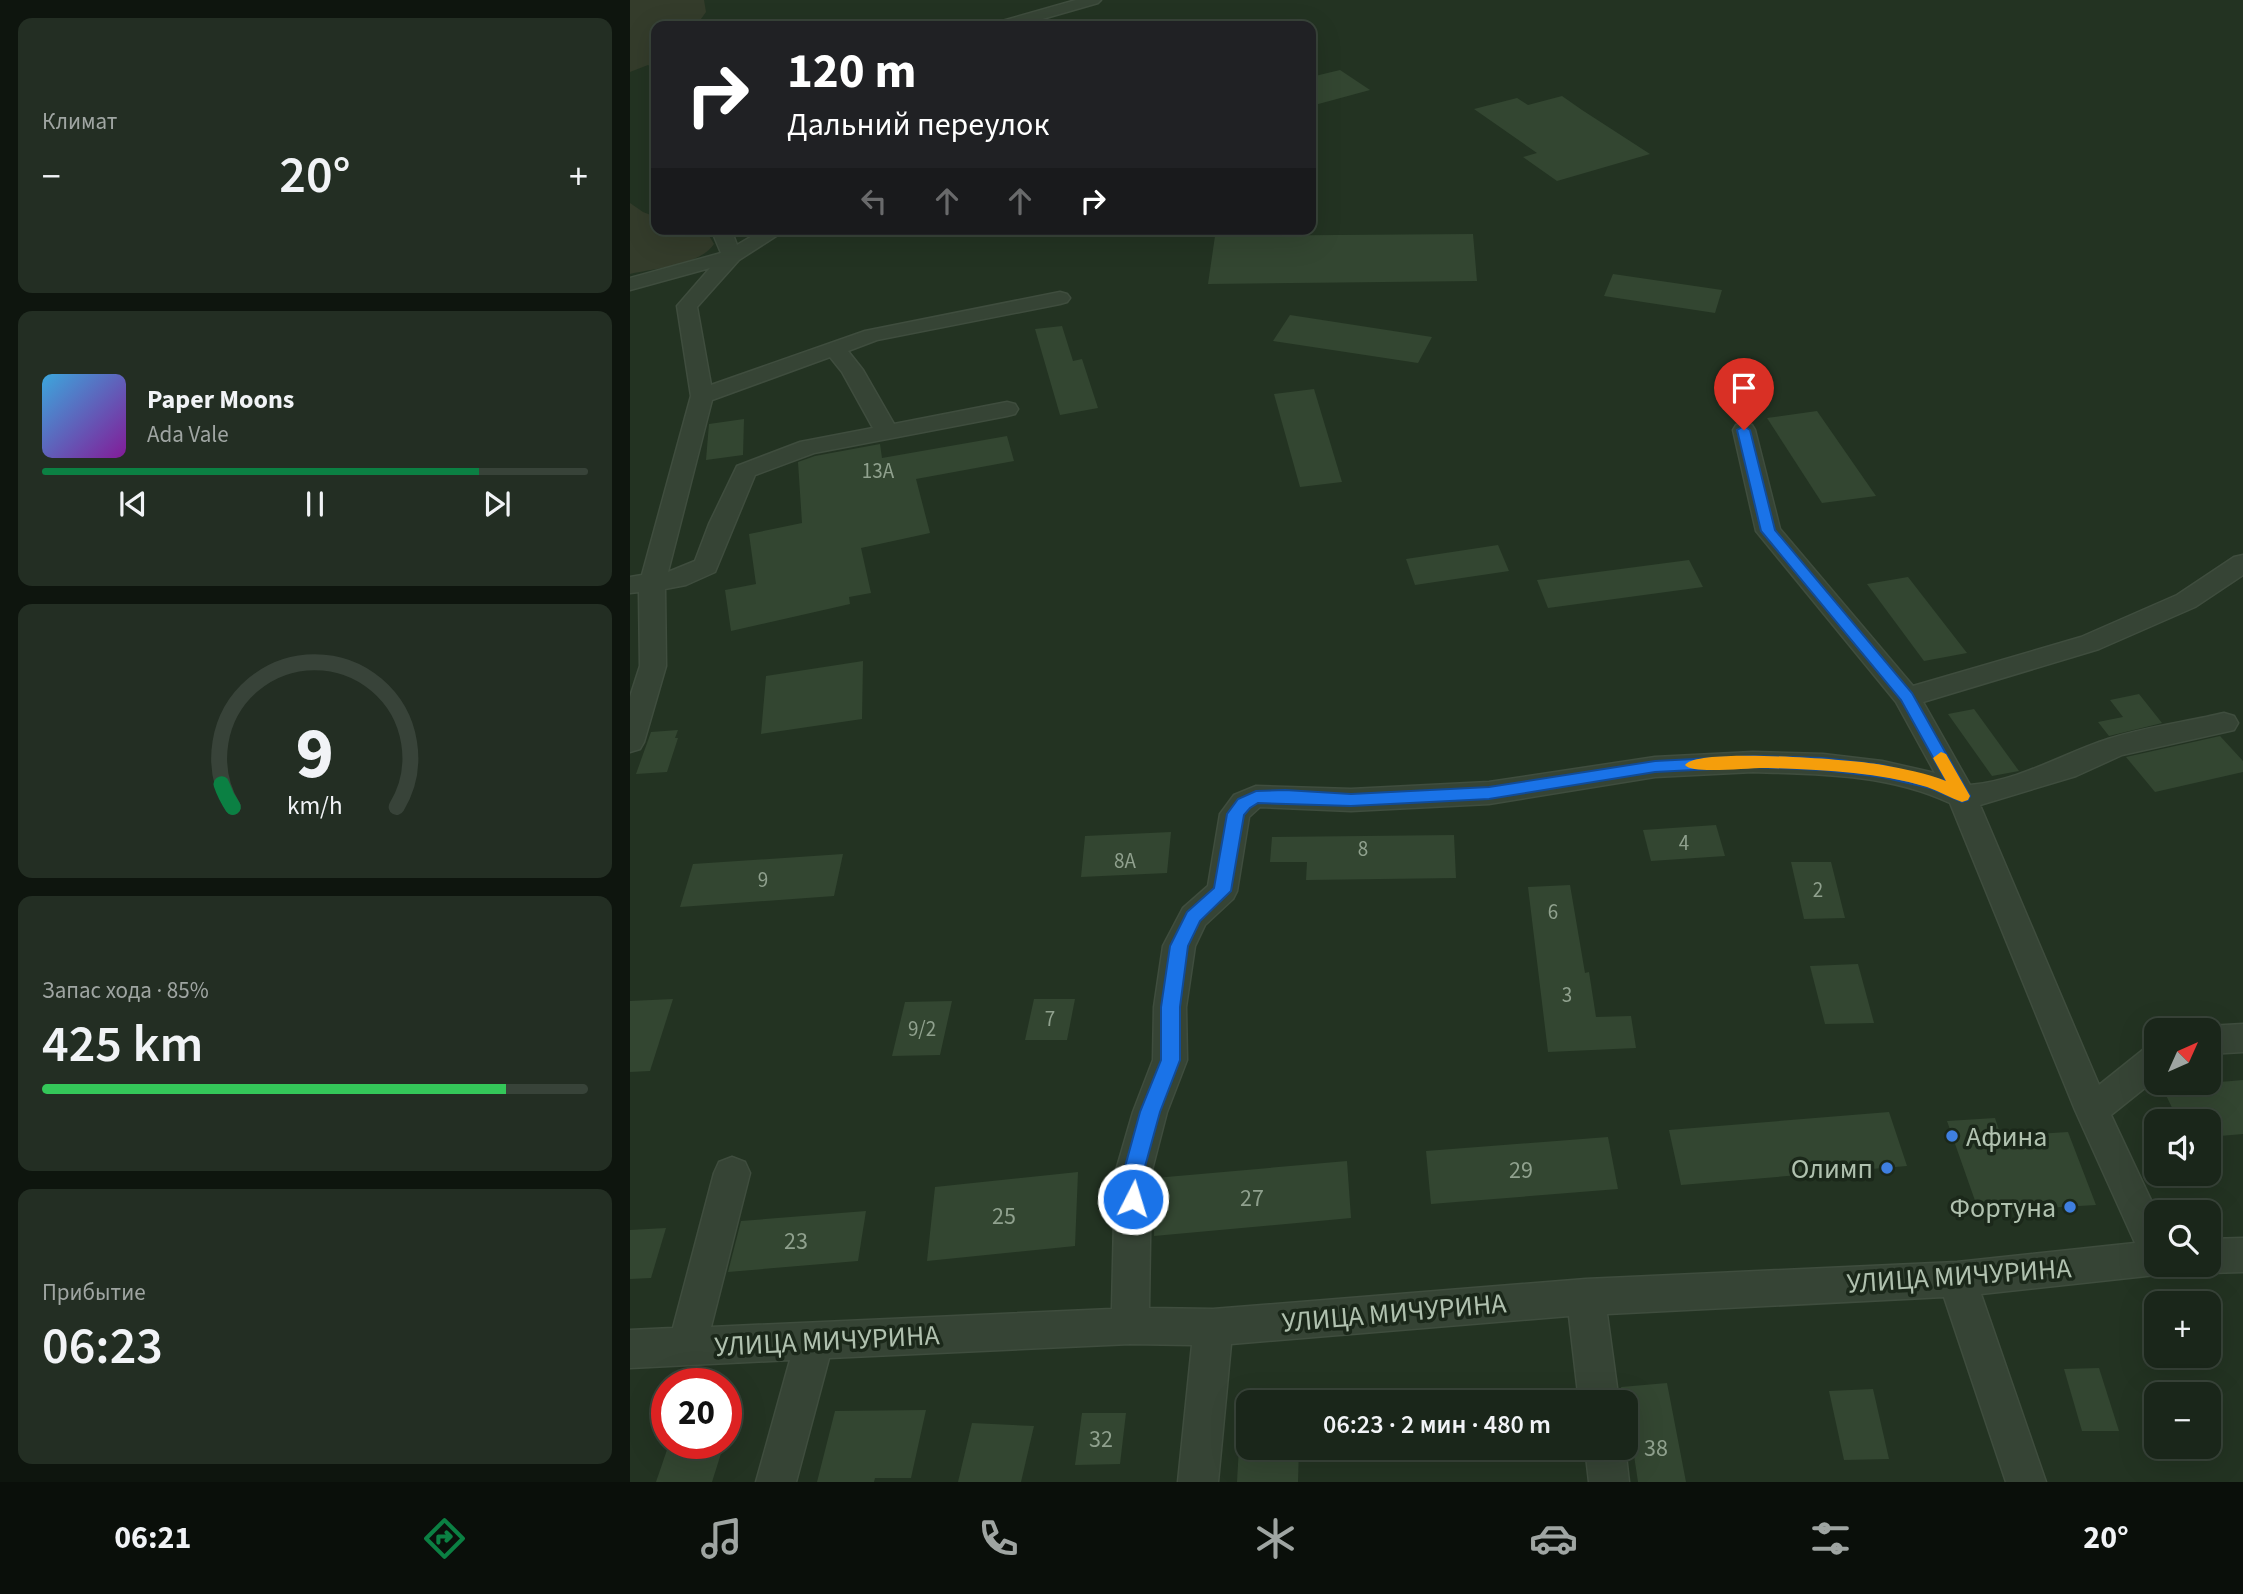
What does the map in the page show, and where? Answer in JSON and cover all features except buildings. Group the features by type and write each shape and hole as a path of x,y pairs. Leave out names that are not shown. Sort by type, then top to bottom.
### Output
{"street":[{"path":"1018,21 1094,0"},
{"path":"723,235 732,256"},
{"path":"630,284 732,256 768,235"},
{"path":"630,743 653,666 641,584 702,397 687,306 732,256"},
{"path":"702,397 872,335 1060,298"},
{"path":"834,348 852,370 887,432"},
{"path":"641,584 677,579 706,566 721,524 746,471 807,447 1007,409"},
{"path":"1744,430 1768,531 1907,697 1962,796 2092,1110 2144,1224"},
{"path":"1907,697 2090,643 2186,601 2243,563"},
{"path":"1130,1326 1133,1174 1150,1112 1170,1060 1170,1007 1179,946 1194,917 1222,891 1236,814 1244,803 1256,797 1351,800 1463,795 1655,767 1753,762 1823,764 1882,771 1934,783 1962,796 1988,794 2066,769 2115,747 2224,723"},
{"path":"2221,1039 2243,1038"},
{"path":"2092,1110 2144,1069"},
{"path":"687,1346 732,1173"},
{"path":"2221,1256 2243,1255"},
{"name":"УЛИЦА МИЧУРИНА","path":"630,1349 1130,1326 1213,1327 1586,1297 1957,1279 2144,1259"},
{"path":"1957,1279 2026,1482"},
{"path":"1586,1297 1598,1390"},
{"path":"1198,1482 1213,1327"},
{"path":"776,1482 814,1341"},
{"path":"1606,1460 1609,1482"}],"green space":[{"path":"630,0 704,0 706,12 700,21 651,21 651,67 648,65 630,72"},
{"path":"630,203 651,215 651,235 709,235 714,244 687,262 630,274"}],"slow traffic":[{"path":"1693,765 1753,762 1823,764 1882,771 1934,783 1962,796 1941,758"}],"place":[{"name":"Афина","path":"1952,1136"},
{"name":"Олимп","path":"1887,1168"},
{"name":"Фортуна","path":"2070,1207"}],"route":[{"path":"1133,1199 1133,1174 1150,1112 1170,1060 1170,1007 1179,946 1194,917 1222,891 1236,814 1244,803 1256,797 1410,799 1489,793 1655,767 1753,762 1823,764 1882,771 1934,783 1962,796 1907,697 1768,531 1744,430"}]}
